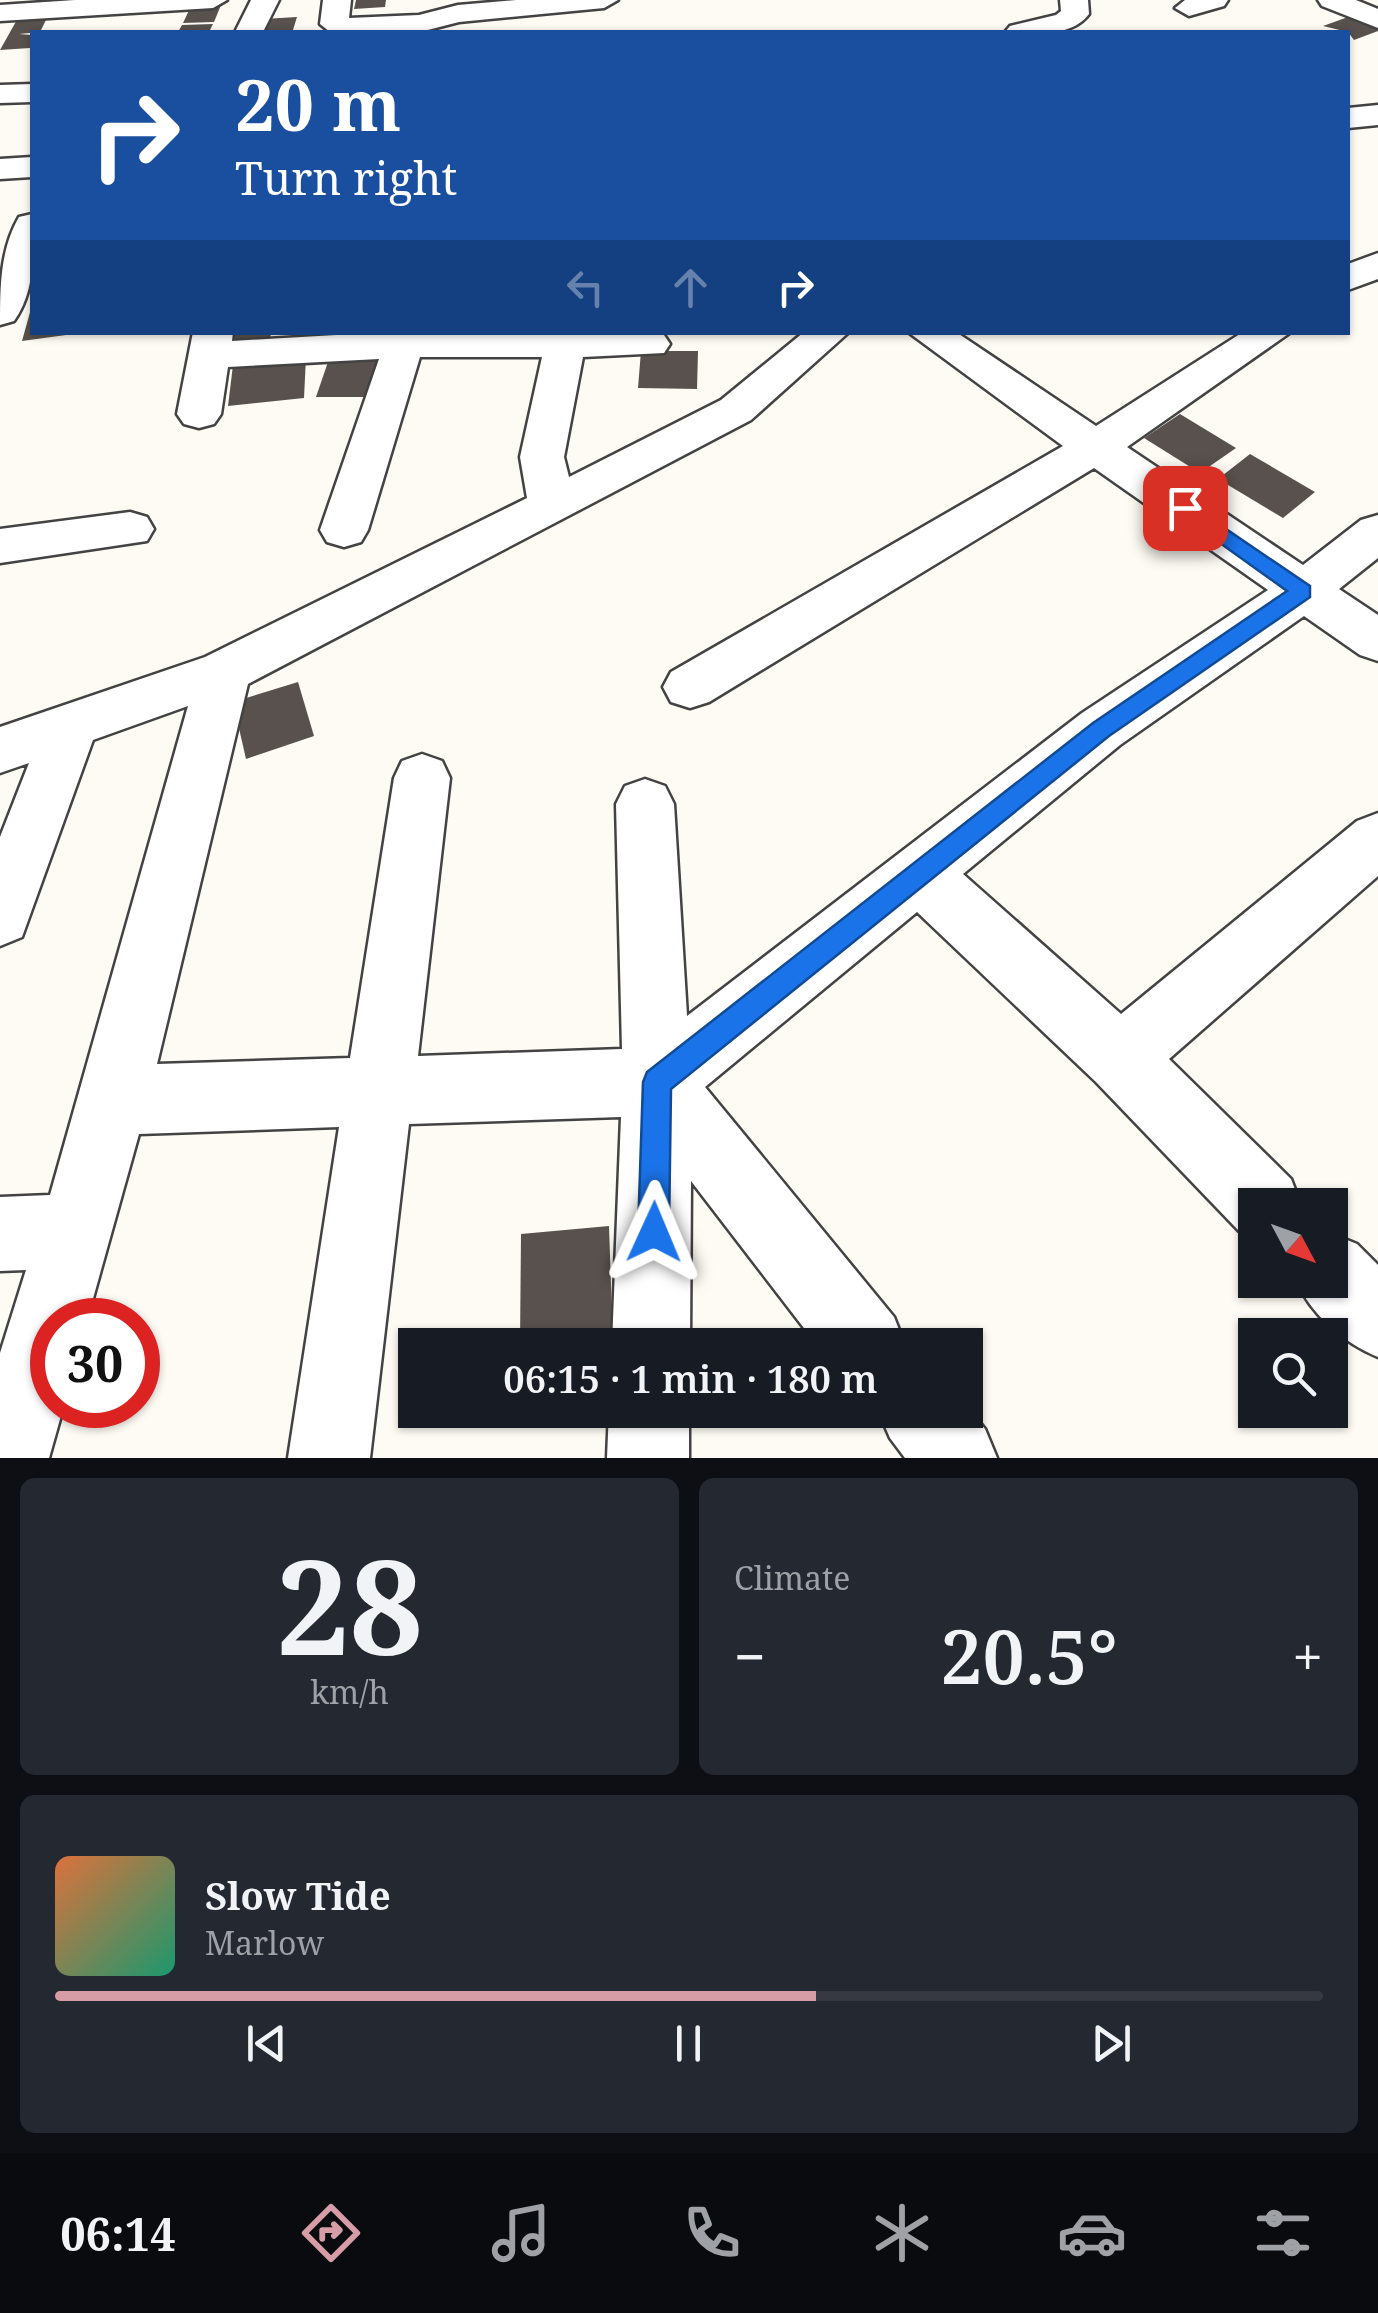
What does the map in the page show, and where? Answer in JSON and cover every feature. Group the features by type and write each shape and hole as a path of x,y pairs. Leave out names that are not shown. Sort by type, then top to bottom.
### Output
{"street":[{"path":"12,8 213,0"},
{"path":"250,30 265,0"},
{"path":"337,0 334,24 342,27 420,24 458,14 604,0"},
{"path":"1028,30 1066,20 1075,14 1074,0"},
{"path":"1332,0 1378,19"},
{"path":"168,30 182,1"},
{"path":"0,94 30,93"},
{"path":"0,169 30,167"},
{"path":"9,305 30,233"},
{"path":"1350,278 1378,264"},
{"path":"0,750 224,672 736,410 825,335"},
{"path":"933,335 1098,445 1302,592 1378,641"},
{"path":"690,687 1098,445 1266,335"},
{"path":"344,530 406,339"},
{"path":"552,507 542,457 567,339"},
{"path":"198,414 212,344 567,339 650,344"},
{"path":"0,546 130,529"},
{"path":"114,1100 657,1082 1101,729 1302,592 1378,532"},
{"path":"8,1458 114,1100 224,672"},
{"path":"0,916 70,727"},
{"path":"329,1458 422,778"},
{"path":"645,804 657,1082 651,1328"},
{"path":"1120,1058 1378,838"},
{"path":"917,872 1120,1058 1248,1188"},
{"path":"657,1082 852,1328"},
{"path":"0,1234 75,1230"},
{"path":"1348,1288 1378,1319"},
{"path":"648,1458 649,1428"},
{"path":"932,1428 956,1458"}],"building":[{"path":"356,0 386,0 385,7 354,9"},
{"path":"221,5 214,22 183,23 191,6"},
{"path":"48,16 41,30 19,34 30,35 30,48 0,50 18,18"},
{"path":"297,17 293,30 260,30 263,19"},
{"path":"1348,17 1378,31 1354,40 1350,30 1323,26"},
{"path":"213,24 210,30 179,30 182,25"},
{"path":"30,312 30,335 66,335 22,341"},
{"path":"228,335 271,335 270,341 226,346"},
{"path":"641,351 698,351 697,389 638,388"},
{"path":"306,357 304,398 228,406 233,365"},
{"path":"329,359 384,359 374,397 316,397"},
{"path":"1180,414 1236,448 1200,473 1144,438"},
{"path":"1250,454 1315,492 1283,518 1218,479"},
{"path":"298,682 314,736 246,759 233,702"},
{"path":"609,1226 612,1328 520,1328 521,1234"}],"route":[{"path":"654,1232 657,1082 1101,729 1302,592 1185,508"}]}
